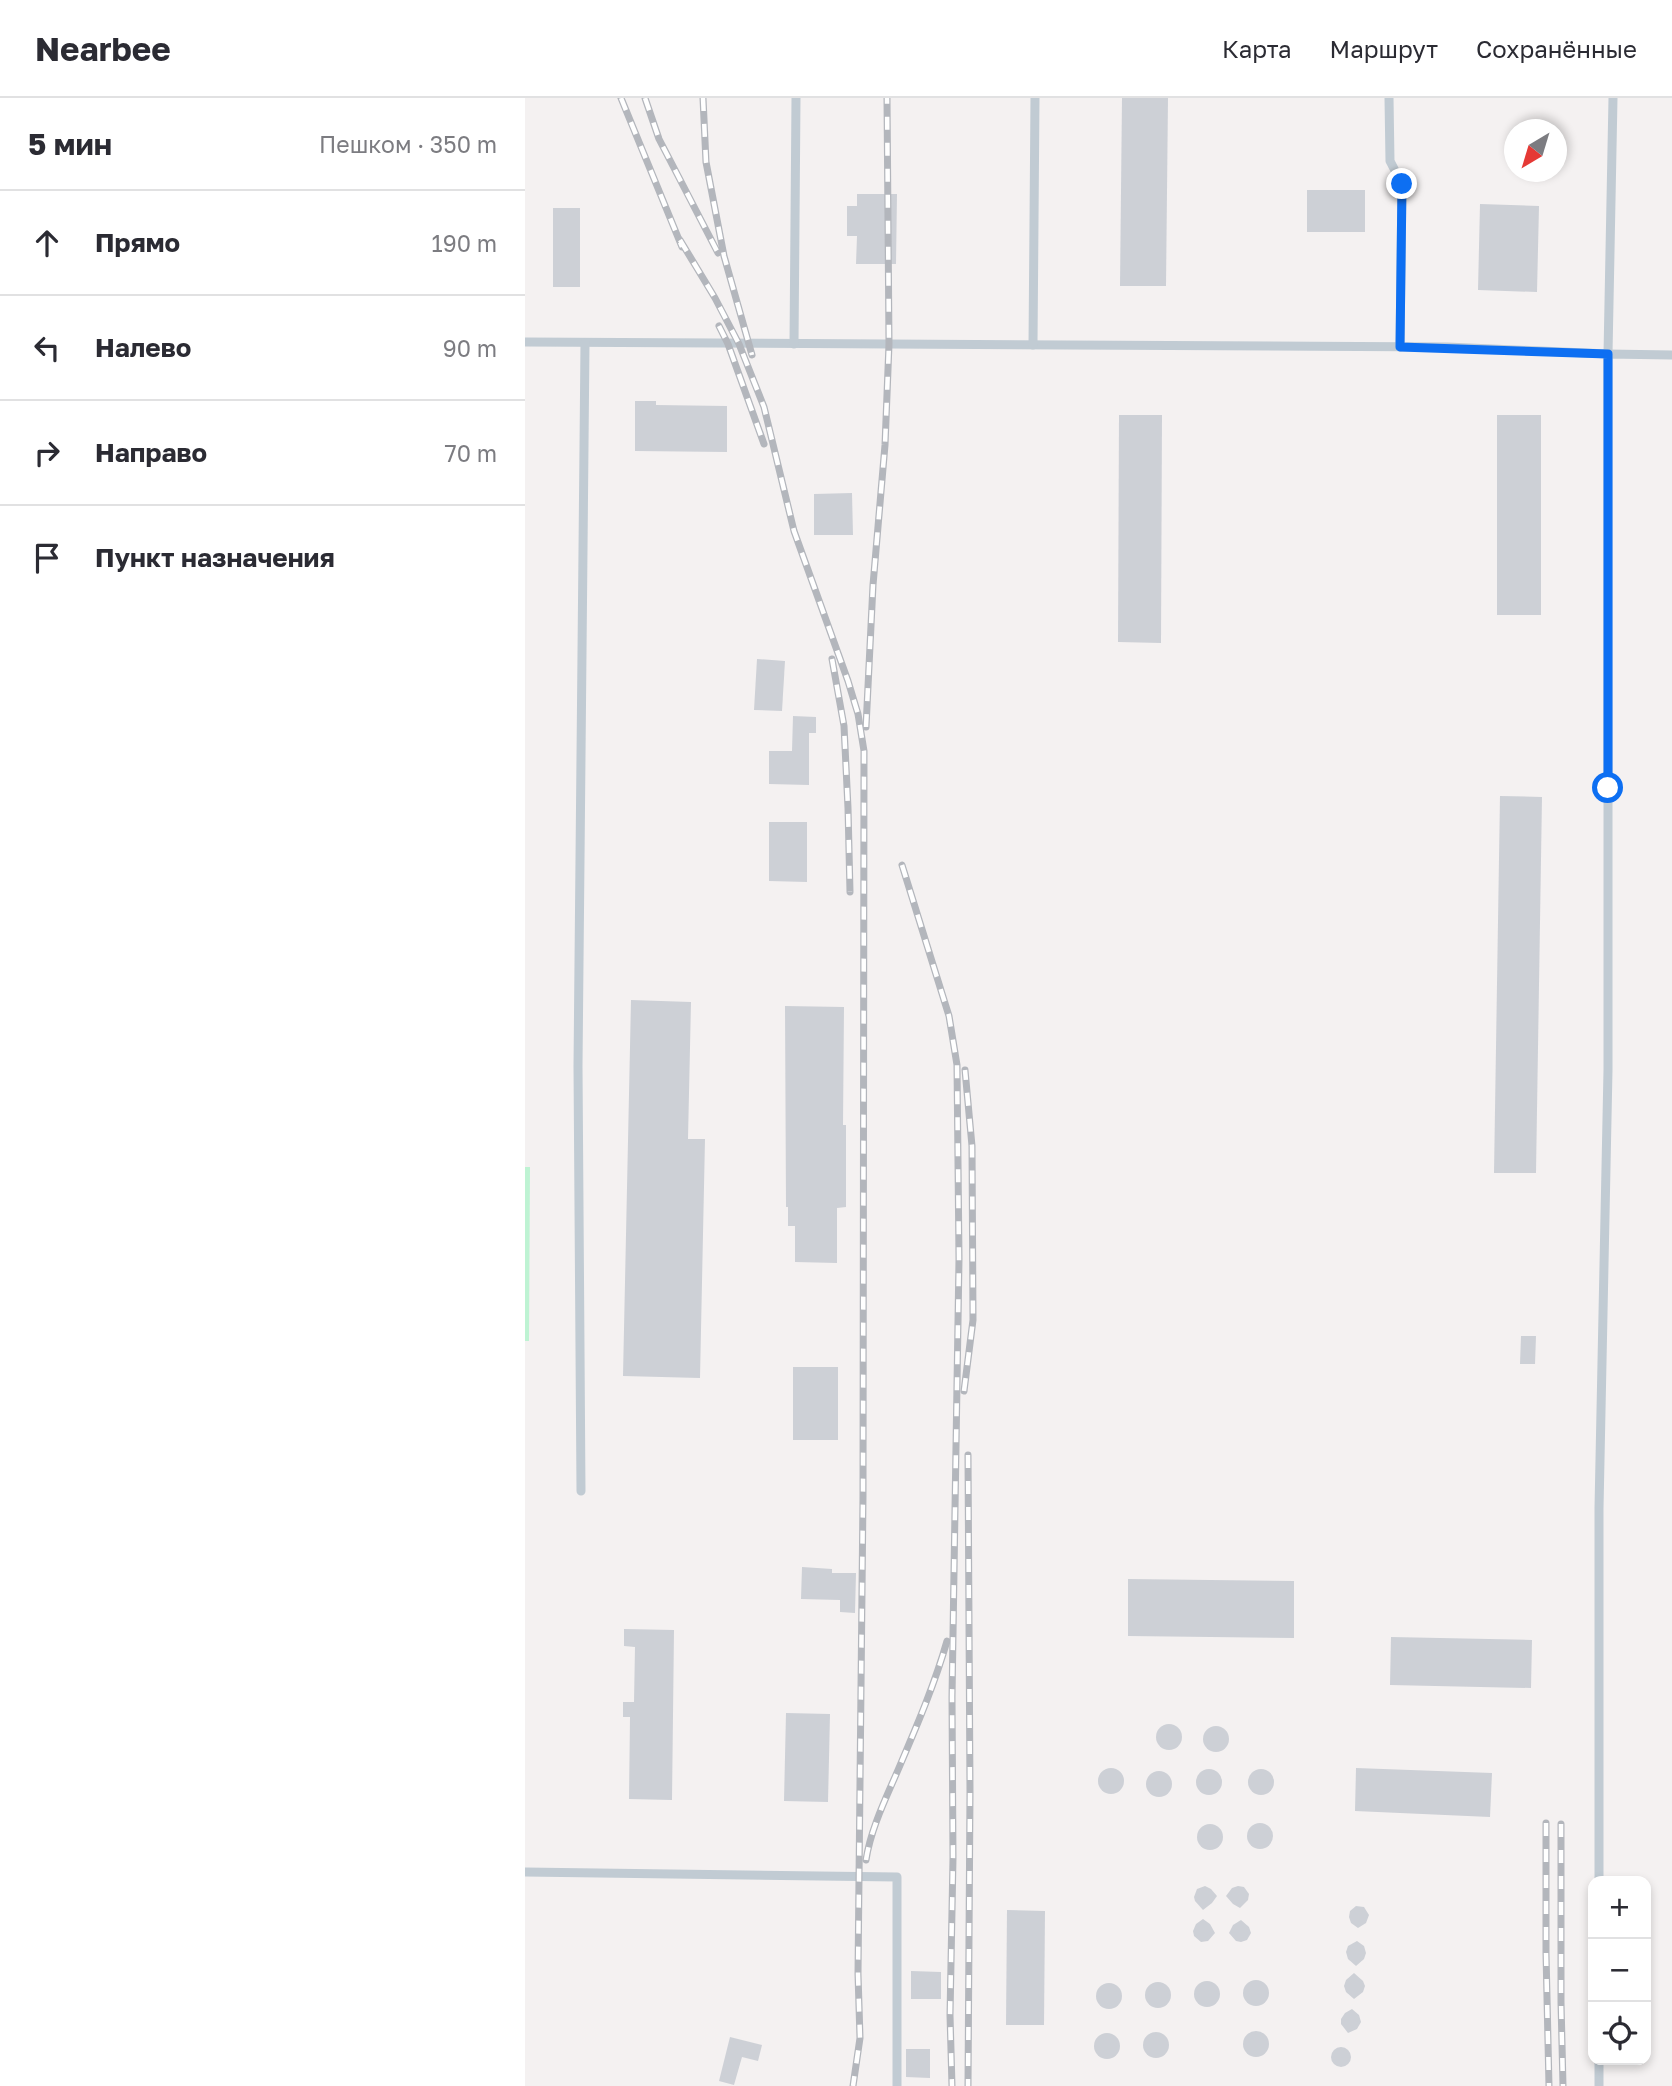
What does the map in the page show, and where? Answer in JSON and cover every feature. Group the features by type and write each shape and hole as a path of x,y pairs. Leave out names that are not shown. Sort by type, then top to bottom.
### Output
{"lane":[{"path":"794,344 796,98"},
{"path":"1033,345 1035,98"},
{"path":"1389,98 1390,161 1402,184 1400,347"},
{"path":"1599,1876 1599,1508 1608,1070 1608,354 1613,98"},
{"path":"525,342 1400,347 1672,355"},
{"path":"581,1491 578,1066 585,343"},
{"path":"525,1872 897,1877 897,2086"},
{"path":"1599,2065 1599,2086"}],"green space":[{"path":"525,1167 530,1167 529,1341 525,1341"}],"building":[{"path":"1122,98 1168,98 1166,286 1120,286"},
{"path":"1307,190 1365,190 1365,232 1307,232"},
{"path":"857,194 897,194 896,264 856,264 857,236 847,236 847,206 857,206"},
{"path":"1480,204 1539,206 1537,292 1478,290"},
{"path":"553,208 580,208 580,287 553,287"},
{"path":"635,401 656,401 656,405 727,406 727,452 635,451"},
{"path":"1119,415 1162,415 1161,643 1118,642"},
{"path":"1497,415 1541,415 1541,615 1497,615"},
{"path":"852,493 853,535 814,535 814,494"},
{"path":"757,659 785,661 782,711 754,710"},
{"path":"793,716 816,717 816,733 809,733 809,785 769,784 769,751 792,751"},
{"path":"1500,796 1542,797 1536,1173 1494,1173"},
{"path":"769,822 807,822 807,882 769,881"},
{"path":"631,1000 691,1002 688,1139 705,1139 700,1378 623,1376"},
{"path":"785,1006 844,1007 843,1125 846,1125 846,1207 837,1208 837,1263 795,1262 795,1226 788,1226 786,1207"},
{"path":"1521,1336 1536,1336 1535,1364 1520,1364"},
{"path":"793,1367 838,1367 838,1440 793,1440"},
{"path":"802,1567 832,1569 832,1573 856,1573 855,1613 840,1612 840,1600 801,1599"},
{"path":"1128,1579 1294,1581 1294,1638 1128,1636"},
{"path":"624,1629 674,1630 672,1800 629,1799 630,1717 623,1717 623,1702 634,1702 635,1647 624,1646"},
{"path":"1391,1637 1532,1640 1531,1688 1390,1685"},
{"path":"786,1713 830,1714 828,1802 784,1801"},
{"path":"1169,1724 1178,1728 1182,1737 1178,1746 1169,1750 1160,1746 1156,1737 1160,1728"},
{"path":"1216,1726 1225,1730 1229,1739 1225,1748 1216,1752 1207,1748 1203,1739 1207,1730"},
{"path":"1111,1768 1120,1772 1124,1781 1120,1790 1111,1794 1102,1790 1098,1781 1102,1772"},
{"path":"1356,1768 1492,1773 1490,1817 1355,1811"},
{"path":"1209,1769 1218,1773 1222,1782 1218,1791 1209,1795 1200,1791 1196,1782 1200,1773"},
{"path":"1261,1769 1270,1773 1274,1782 1270,1791 1261,1795 1252,1791 1248,1782 1252,1773"},
{"path":"1159,1771 1168,1775 1172,1784 1168,1793 1159,1797 1150,1793 1146,1784 1150,1775"},
{"path":"1260,1823 1269,1827 1273,1836 1269,1845 1260,1849 1251,1845 1247,1836 1251,1827"},
{"path":"1210,1824 1219,1828 1223,1837 1219,1846 1210,1850 1201,1846 1197,1837 1201,1828"},
{"path":"1205,1886 1217,1896 1203,1910 1194,1897 1197,1889"},
{"path":"1244,1887 1249,1894 1248,1900 1240,1908 1226,1896 1232,1888"},
{"path":"1356,1906 1364,1907 1369,1915 1366,1923 1358,1928 1351,1923 1349,1917 1350,1911"},
{"path":"1007,1910 1045,1911 1044,2025 1006,2025"},
{"path":"1203,1919 1215,1933 1208,1941 1201,1942 1194,1936 1193,1931 1196,1924"},
{"path":"1241,1920 1251,1933 1247,1940 1241,1942 1236,1941 1229,1933 1233,1925"},
{"path":"1357,1941 1364,1946 1366,1953 1356,1966 1348,1959 1346,1952 1348,1946"},
{"path":"911,1971 941,1972 941,1999 911,1999"},
{"path":"1354,1973 1365,1986 1363,1992 1354,1999 1344,1986"},
{"path":"1256,1980 1265,1984 1269,1993 1265,2002 1256,2006 1247,2002 1243,1993 1247,1984"},
{"path":"1207,1981 1216,1985 1220,1994 1216,2003 1207,2007 1198,2003 1194,1994 1198,1985"},
{"path":"1158,1982 1167,1986 1171,1995 1167,2004 1158,2008 1149,2004 1145,1995 1149,1986"},
{"path":"1109,1983 1118,1987 1122,1996 1118,2005 1109,2009 1100,2005 1096,1996 1100,1987"},
{"path":"1352,2009 1359,2015 1361,2022 1357,2029 1348,2033 1341,2024 1341,2019"},
{"path":"1256,2031 1265,2035 1269,2044 1265,2053 1256,2057 1247,2053 1243,2044 1247,2035"},
{"path":"1156,2032 1165,2036 1169,2045 1165,2054 1156,2058 1147,2054 1143,2045 1147,2036"},
{"path":"1107,2033 1116,2037 1120,2046 1116,2055 1107,2059 1098,2055 1094,2046 1098,2037"},
{"path":"730,2037 762,2045 758,2061 742,2057 734,2085 719,2081"},
{"path":"1341,2047 1348,2050 1351,2057 1348,2064 1341,2067 1334,2064 1331,2057 1334,2050"},
{"path":"906,2049 930,2049 930,2078 906,2077"}],"railway":[{"path":"621,98 682,247"},
{"path":"645,98 659,139 718,253"},
{"path":"703,98 706,162 724,256 752,355"},
{"path":"866,727 889,344 887,98"},
{"path":"680,240 739,344 764,407 794,531 848,681 858,714 864,751 863,1496 858,1974 860,2038 853,2086"},
{"path":"719,326 764,444"},
{"path":"832,659 844,726 850,892"},
{"path":"902,865 949,1016 957,1065 959,1259 952,1697 952,2086"},
{"path":"964,1391 973,1320 972,1146 965,1070"},
{"path":"968,1455 968,2086"},
{"path":"866,1860 876,1823 926,1703 947,1641"},
{"path":"1546,1823 1549,2086"},
{"path":"1561,1824 1563,2086"}],"route":[{"path":"1402,184 1400,347 1608,354 1608,788"}]}
